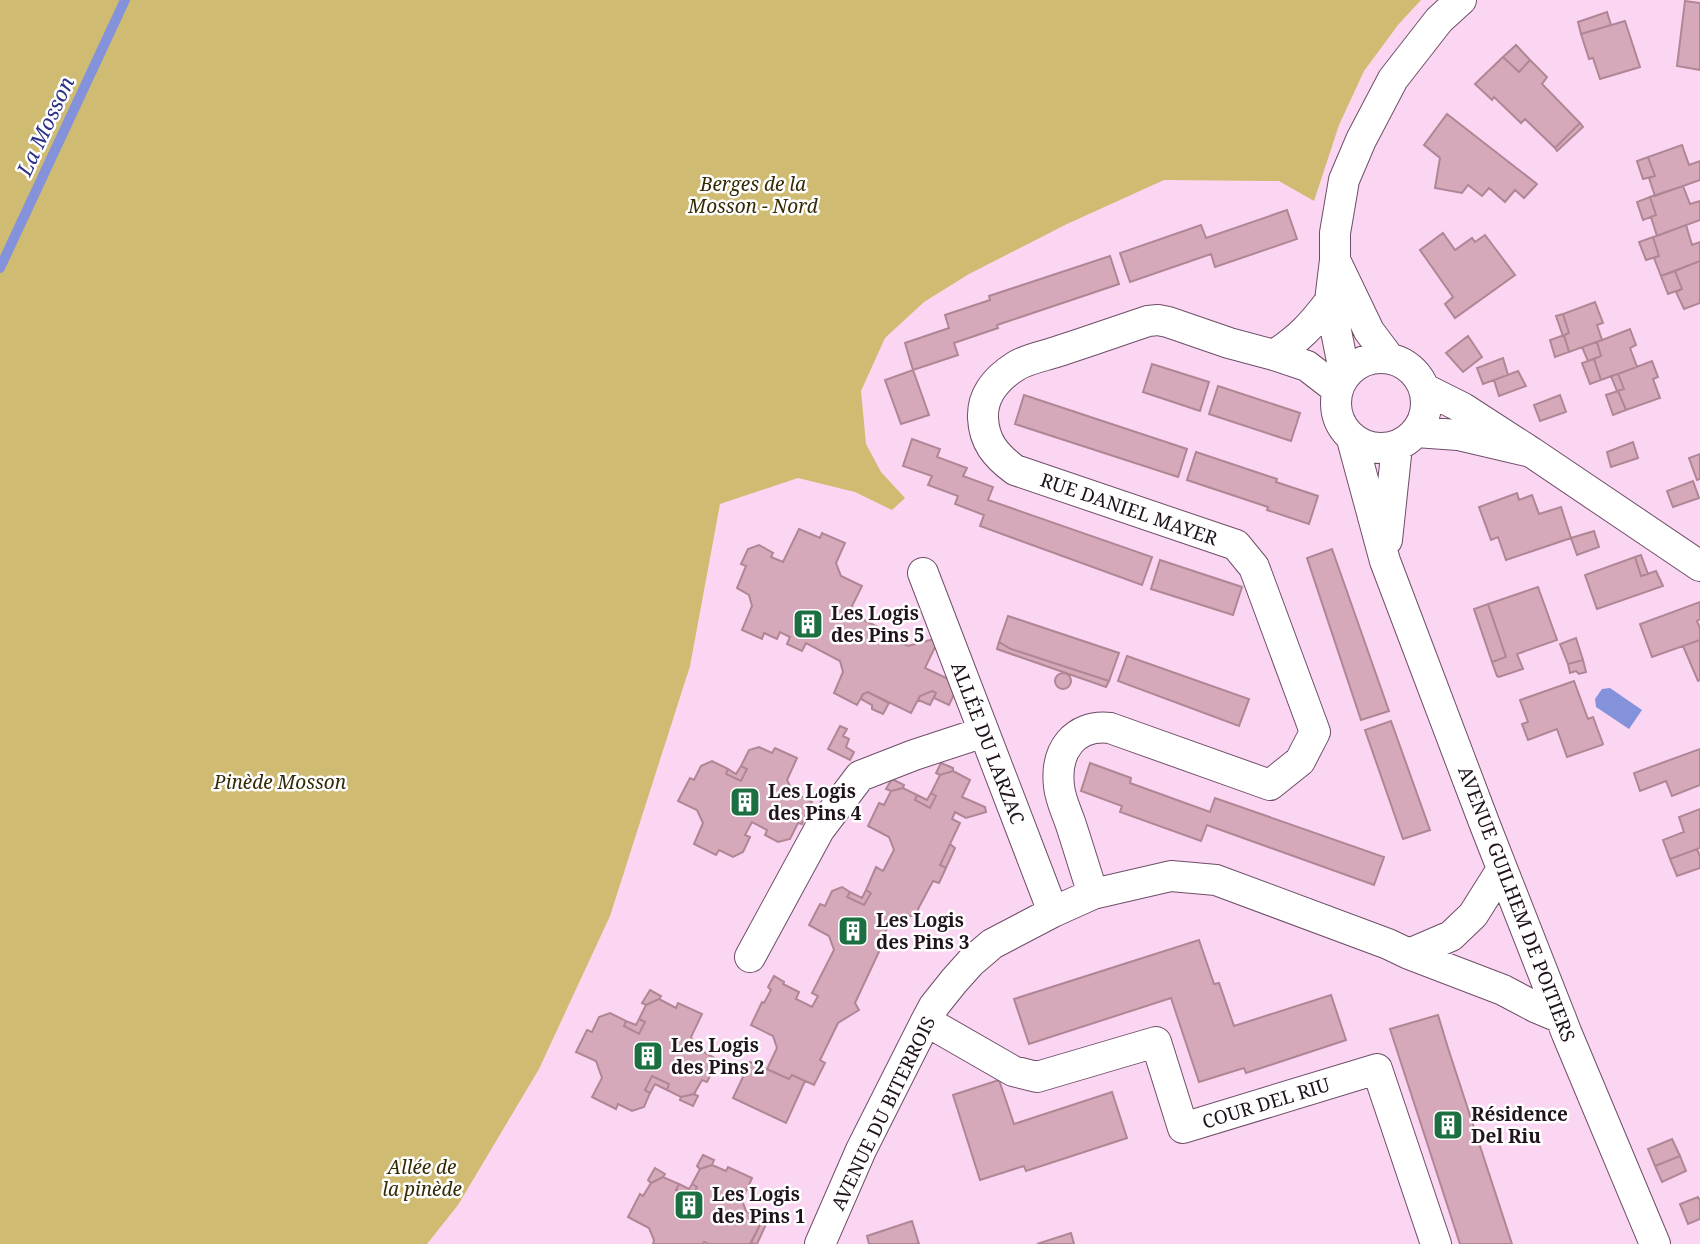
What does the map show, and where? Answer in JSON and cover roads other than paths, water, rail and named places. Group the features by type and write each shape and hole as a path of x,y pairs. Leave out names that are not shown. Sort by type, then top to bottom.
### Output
{"street":[{"path":"1342,383 1330,301 1335,233 1344,180 1361,140 1393,79 1439,20 1461,0"},
{"path":"1335,260 1370,331 1390,359"},
{"path":"1274,355 1292,344 1310,327 1330,301"},
{"name":"RUE DANIEL MAYER","path":"1093,894 1059,787 1059,766 1065,747 1081,732 1096,727 1110,728 1270,785 1300,761 1315,732 1254,567 1236,545 1015,470 1001,460 990,447 983,429 982,408 988,393 997,381 1018,365 1158,320 1307,366 1342,383"},
{"path":"1407,439 1424,419 1427,404 1425,389 1419,378 1412,369 1390,359 1378,358 1354,367 1342,383 1336,403 1344,428 1352,439 1362,445 1385,449 1407,439 1458,435 1531,452"},
{"path":"1425,389 1463,408 1700,566"},
{"name":"AVENUE GUILHEM DE POITIERS","path":"1352,439 1385,561 1502,869 1655,1244"},
{"name":"AVENUE GUILHEM DE POITIERS","path":"1385,561 1389,512 1407,439"},
{"name":"ALLÉE DU LARZAC","path":"923,573 1053,912"},
{"path":"750,957 819,830 860,776 984,732"},
{"path":"1409,954 1451,936 1473,915 1502,869"},
{"name":"AVENUE DU BITERROIS","path":"820,1244 861,1150 934,1006 980,953 992,944 1093,894 1171,876 1216,880 1503,990 1561,1018"},
{"name":"COUR DEL RIU","path":"926,1021 1013,1070 1037,1077 1156,1042 1183,1128 1377,1069 1436,1244"}],"water":[{"path":"1610,688 1642,710 1629,729 1596,707 1595,699 1602,689"}],"waterway":[{"name":"La Mosson","path":"0,268 125,0"}],"place":[{"name":"Les Logis des Pins 5","path":"808,624"},
{"name":"Les Logis des Pins 4","path":"745,802"},
{"name":"Les Logis des Pins 3","path":"853,931"},
{"name":"Les Logis des Pins 2","path":"648,1056"},
{"name":"Résidence Del Riu","path":"1448,1125"},
{"name":"Les Logis des Pins 1","path":"689,1205"}],"park label":[{"name":"Berges de la Mosson - Nord","path":"753,195"},
{"name":"Pinède Mosson","path":"280,782"},
{"name":"Allée de la pinède","path":"422,1178"}]}
